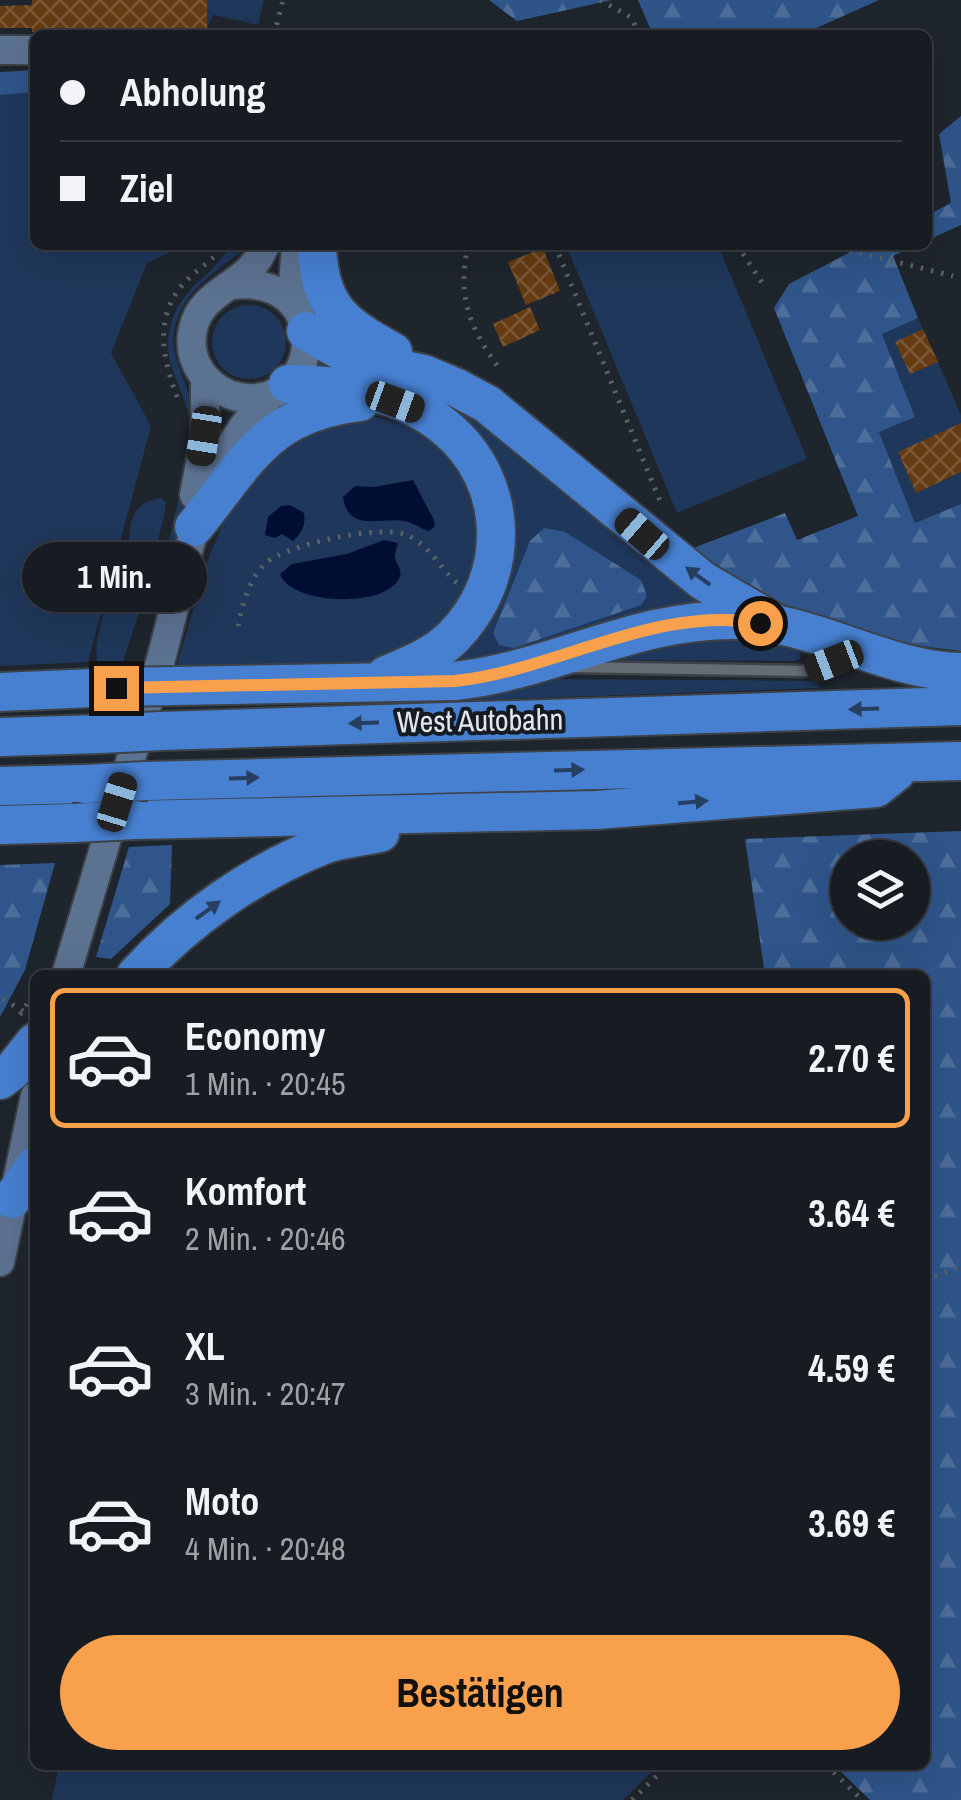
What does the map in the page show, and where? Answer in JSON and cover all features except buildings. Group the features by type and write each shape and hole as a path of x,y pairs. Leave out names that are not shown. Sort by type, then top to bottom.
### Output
{"highway":[{"path":"317,250 320,283 338,316 424,374"},
{"path":"303,323 357,360 424,374 487,404 703,581 781,626"},
{"path":"280,389 357,387 419,410 445,426 466,448 494,498 498,532 494,564 470,618 429,656 370,682"},
{"path":"194,527 244,461 282,426 316,410 369,401 395,402"},
{"path":"0,692 455,681 494,676 664,625 739,620 781,626 862,650 961,672"},
{"name":"West Autobahn","path":"0,737 961,706"},
{"name":"West Autobahn","path":"0,786 961,761"},
{"path":"0,825 596,810 876,788 908,762"},
{"path":"141,970 194,920 232,893 292,860 330,843 390,832 446,814"},
{"path":"0,1080 12,1072 29,1026"},
{"path":"12,1199 18,1162"}],"main road":[{"path":"0,50 30,50"},
{"path":"262,250 252,269 208,300 194,324 192,352 204,378 218,390 254,399 280,389"},
{"path":"68,970 159,666 194,527 225,452 250,414 280,389 304,360 303,323 292,284 295,250"},
{"path":"232,285 252,283 272,288 289,299 303,323"},
{"path":"194,527 194,493 204,436 204,378"},
{"path":"18,1162 30,1115"},
{"path":"0,1262 12,1199"}],"lane":[{"path":"549,661 575,670 806,672 862,650"}],"path":[{"path":"275,30 283,0"},
{"path":"600,0 632,18 637,30"},
{"path":"181,410 164,359 164,324 177,292 220,250"},
{"path":"467,250 463,269 468,317 499,368"},
{"path":"557,250 668,522"},
{"path":"740,250 766,287"},
{"path":"849,250 953,276"},
{"path":"238,626 254,580 269,560 307,545 387,531 423,544 464,589 482,594"},
{"path":"4,999 29,1026"},
{"path":"930,1278 961,1266"},
{"path":"632,1800 663,1770"},
{"path":"831,1770 862,1800"}],"shaded area":[{"path":"207,0 264,0 258,25 213,15 207,29"},
{"path":"30,81 30,250 172,251 147,263 111,353 151,426 88,662 0,666 0,82"},
{"path":"568,250 720,250 807,459 677,513"},
{"path":"241,251 189,297 174,329 175,351 191,405 192,438 183,505 168,555 190,434 186,405 170,361 171,324 181,302 225,253"},
{"path":"249,305 263,307 275,316 284,328 284,356 275,368 263,377 249,379 235,377 223,368 214,356 212,342 214,328 223,316 235,307"},
{"path":"918,318 923,329 896,342 910,374 938,362 961,423 898,453 917,492 961,472 961,504 915,523 879,432 914,417 882,333"},
{"path":"321,358 442,393 724,608 440,671 464,641 496,469 314,374"},
{"path":"370,415 414,428 448,452 471,486 483,541 458,612 401,657 363,666 176,668 210,554 233,500 251,474 304,430"},
{"path":"413,480 434,520 435,526 429,531 405,521 358,519 346,508 343,497 355,486"},
{"path":"161,498 166,503 164,516 143,601 122,664 114,670 99,670 97,640 133,516 143,504"},
{"path":"290,505 304,513 299,535 293,541 282,534 275,538 265,535 268,517 281,506"},
{"path":"384,540 398,543 395,557 400,576 389,589 375,595 357,599 318,597 300,592 280,574 292,564 347,554"},
{"path":"699,635 790,642 799,650 800,659 592,660"},
{"path":"548,679 816,681 820,688 450,701 450,692"},
{"path":"58,1770 653,1770 623,1800 52,1800"}],"green space":[{"path":"489,0 612,0 517,21"},
{"path":"638,0 879,0 812,30 651,30"},
{"path":"30,70 30,92 0,95 0,72"},
{"path":"961,116 961,225 932,238 932,213 951,203 939,134"},
{"path":"854,250 906,250 893,256 918,318 882,334 915,417 879,432 915,523 961,504 961,651 871,640 762,595 688,550 785,513 797,540 858,516 774,308 789,284"},
{"path":"544,528 565,532 641,580 647,596 641,605 514,648 499,645 493,633 530,541"},
{"path":"961,831 961,1800 870,1800 839,1770 930,1770 930,970 764,970 745,839"},
{"path":"172,845 170,904 111,959 96,957 129,847"},
{"path":"55,863 25,970 0,1017 0,865"}],"route":[{"path":"116,688 455,681 537,665 618,636 664,625 739,620 760,623"}]}
